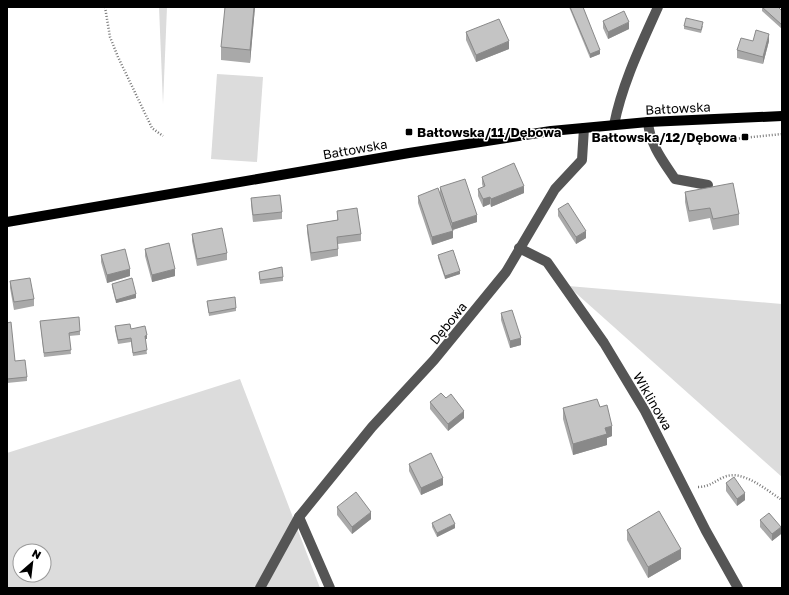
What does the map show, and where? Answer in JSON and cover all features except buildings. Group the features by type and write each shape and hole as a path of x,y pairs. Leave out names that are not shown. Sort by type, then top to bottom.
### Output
{"main road":[{"name":"Bałtowska","path":"7,222 409,153 551,131 648,122 782,116"}],"street":[{"path":"614,125 621,97 658,7"},
{"path":"648,122 649,135 655,149 675,179 708,185"},
{"name":"Dębowa","path":"260,588 299,517 372,427 434,360 506,272 555,189 582,160 584,128"},
{"name":"Wiklinowa","path":"519,248 547,262 604,343 645,411 706,531 738,588"},
{"path":"299,517 330,588"}],"path":[{"path":"105,7 110,37 118,57 152,128 163,136"},
{"path":"649,135 733,139 782,134"},
{"path":"683,484 700,487 711,484 724,477 737,475 782,500"}],"shaded area":[{"path":"159,7 167,7 163,104"},
{"path":"217,74 263,77 257,162 211,159"},
{"path":"568,286 782,304 782,477"},
{"path":"240,379 320,588 7,588 7,453"}],"place":[{"name":"Bałtowska/11/Dębowa","path":"409,132"},
{"name":"Bałtowska/12/Dębowa","path":"745,137"}]}
